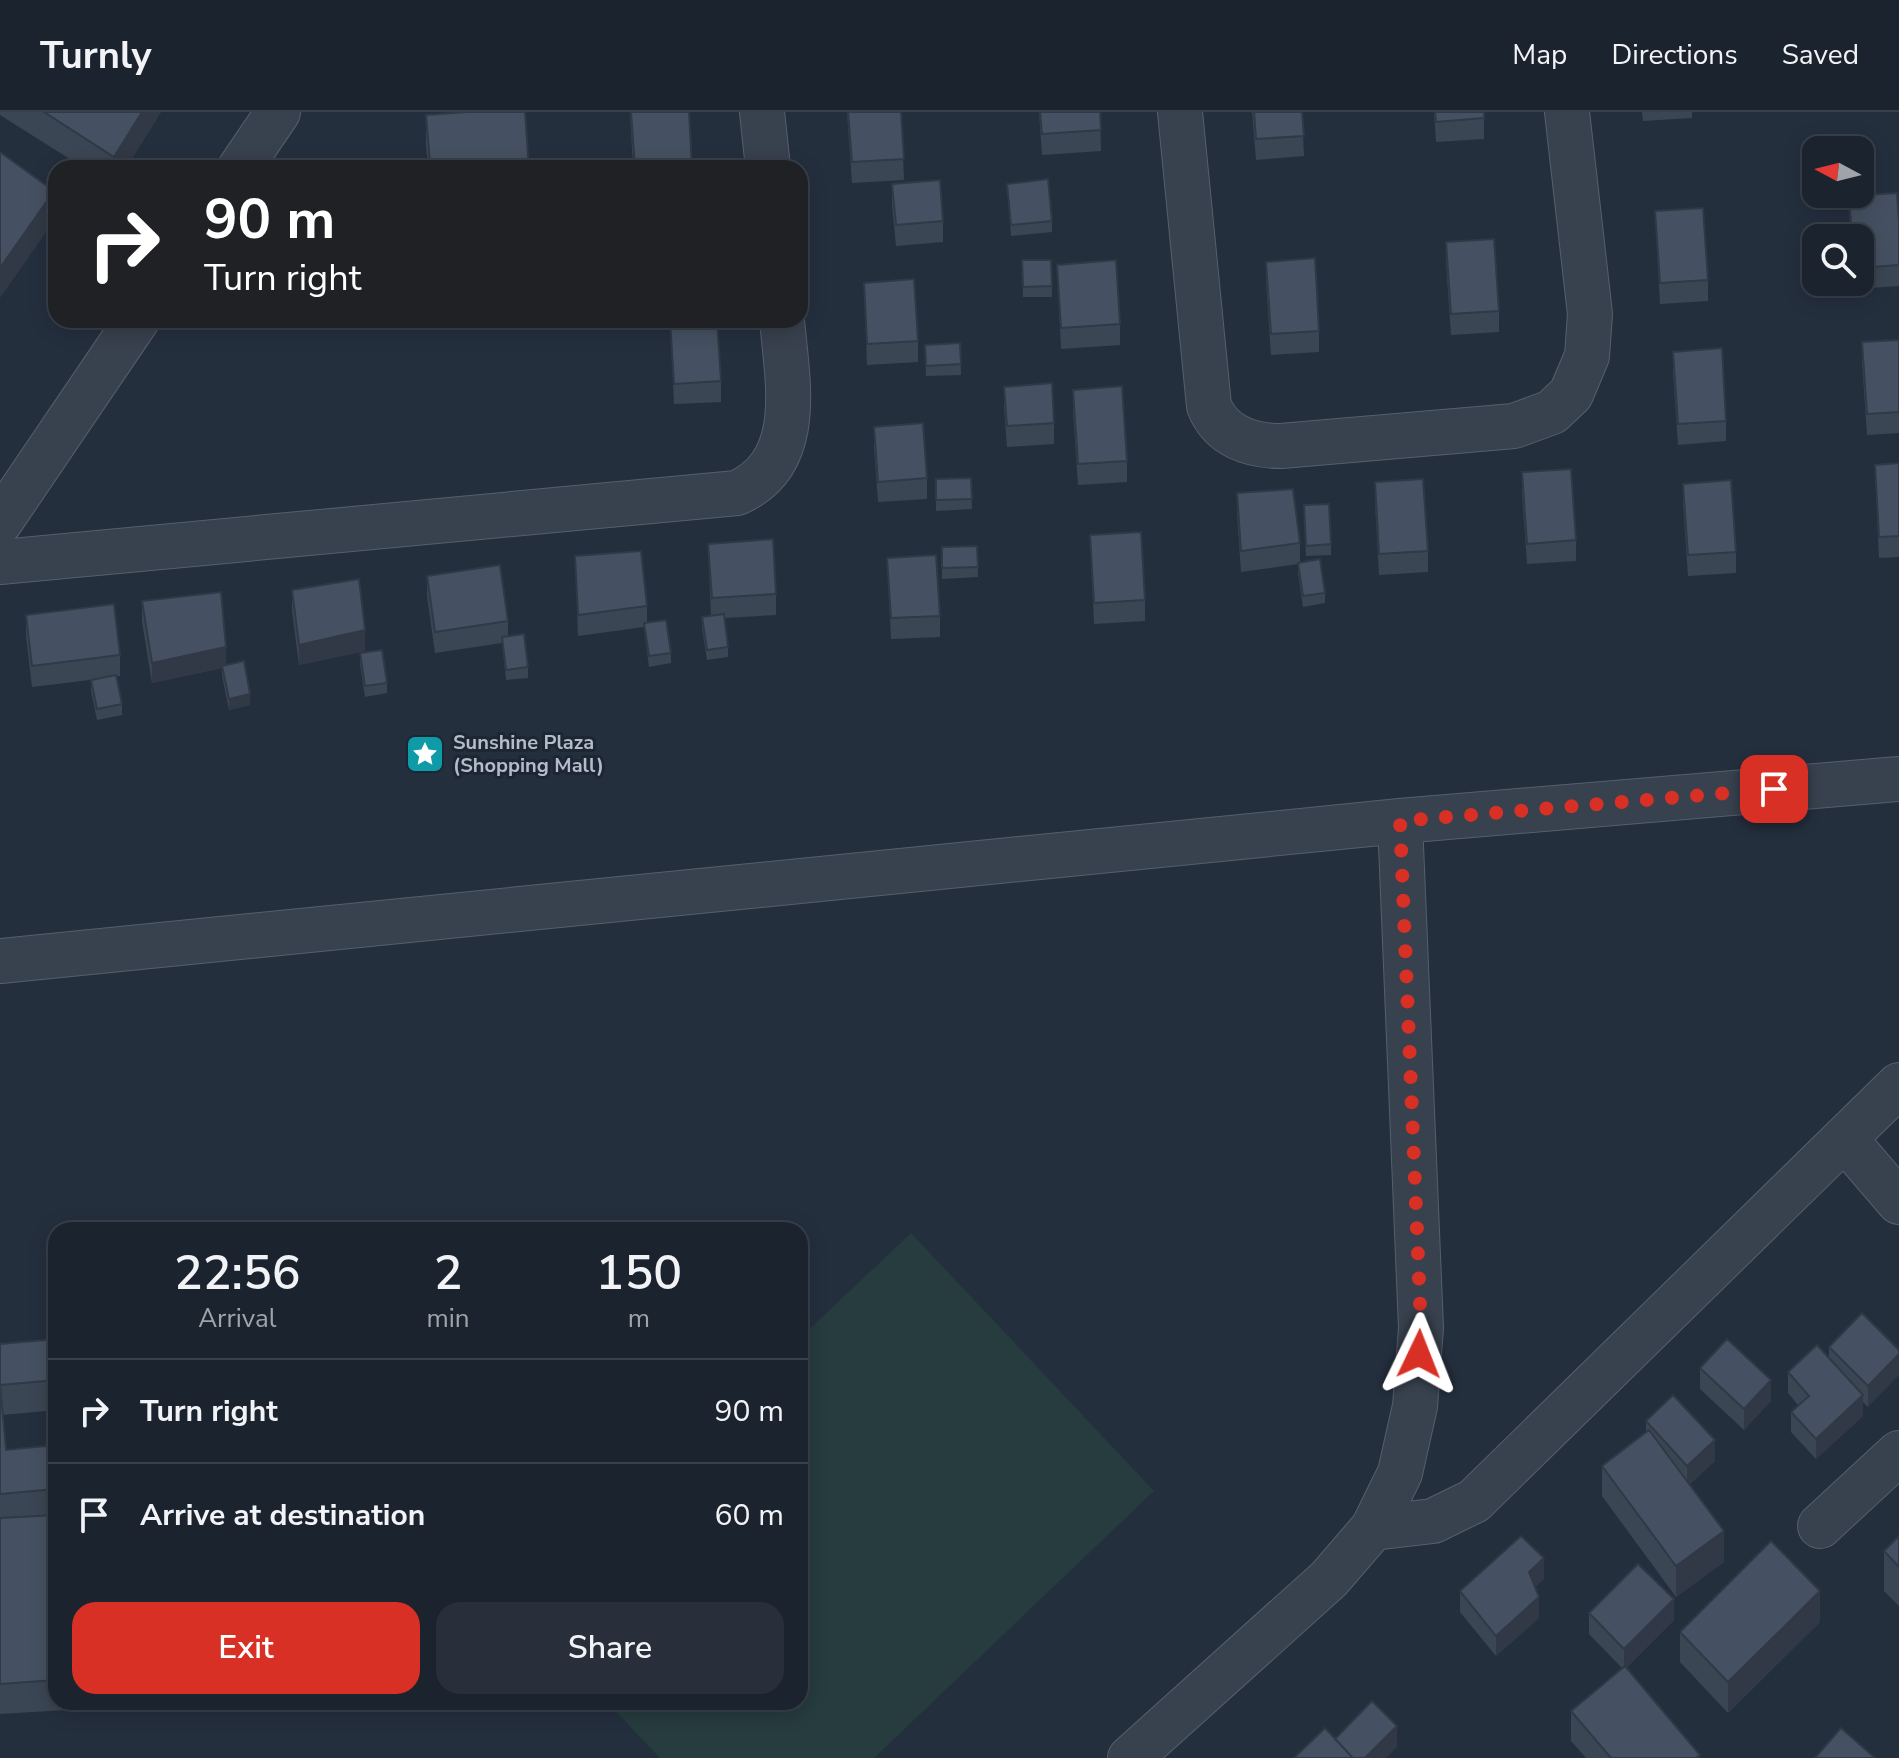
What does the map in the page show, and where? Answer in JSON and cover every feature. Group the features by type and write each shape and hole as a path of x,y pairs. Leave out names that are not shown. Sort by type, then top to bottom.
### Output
{"street":[{"path":"245,160 278,112"},
{"path":"762,112 767,160"},
{"path":"1180,112 1209,406 1214,419 1227,432 1256,443 1281,446 1514,426 1552,412 1571,394 1587,356 1590,314 1567,112"},
{"path":"0,522 132,328"},
{"path":"0,562 737,493 760,481 772,465 787,426 790,408 783,328"},
{"path":"0,961 1400,821 1899,779"},
{"path":"1130,1758 1329,1579 1373,1528 1400,1473 1415,1406 1421,1328 1400,821"},
{"path":"1373,1528 1433,1521 1474,1501 1899,1085"},
{"path":"1845,1139 1899,1202"},
{"path":"1820,1526 1899,1453"}],"green space":[{"path":"911,1233 1154,1491 874,1758 660,1758 615,1710 808,1710 808,1330"}],"building":[{"path":"44,112 142,112 114,157"},
{"path":"525,112 528,160 430,160 426,115"},
{"path":"631,112 689,112 692,160 634,160"},
{"path":"848,112 901,112 904,159 852,162"},
{"path":"1040,112 1100,112 1101,130 1042,134"},
{"path":"1254,112 1302,112 1304,136 1256,139"},
{"path":"1435,112 1484,112 1484,118 1436,122"},
{"path":"0,152 48,187 48,200 0,268"},
{"path":"1048,179 1052,221 1011,225 1007,184"},
{"path":"940,180 943,221 896,225 892,184"},
{"path":"1897,193 1899,265 1874,267 1874,224 1851,224 1850,208 1874,208 1874,194"},
{"path":"1703,208 1708,280 1660,283 1655,211"},
{"path":"1494,239 1499,311 1451,314 1446,242"},
{"path":"1315,258 1319,331 1271,334 1266,262"},
{"path":"1022,260 1051,260 1052,286 1023,287"},
{"path":"1116,260 1120,324 1061,328 1057,265"},
{"path":"914,279 918,341 867,344 864,283"},
{"path":"670,328 718,328 721,381 674,384"},
{"path":"1899,340 1899,412 1867,414 1862,342"},
{"path":"960,343 961,364 926,366 925,345"},
{"path":"1722,348 1726,421 1678,424 1673,352"},
{"path":"1052,383 1054,423 1007,426 1004,387"},
{"path":"1122,386 1127,461 1078,464 1073,390"},
{"path":"923,423 927,478 878,482 874,427"},
{"path":"1899,463 1899,536 1879,537 1875,465"},
{"path":"1571,469 1576,540 1527,544 1522,472"},
{"path":"971,478 972,499 936,500 936,479"},
{"path":"1423,479 1428,551 1379,554 1375,482"},
{"path":"1731,480 1736,552 1688,555 1683,484"},
{"path":"1293,489 1300,543 1241,551 1237,493"},
{"path":"1329,504 1331,544 1306,546 1304,505"},
{"path":"1141,532 1145,600 1094,603 1090,535"},
{"path":"773,539 776,594 712,598 708,544"},
{"path":"977,546 978,567 942,568 942,547"},
{"path":"641,551 647,606 578,615 575,556"},
{"path":"936,555 940,616 891,618 887,558"},
{"path":"1320,559 1325,593 1303,596 1298,563"},
{"path":"500,565 508,621 435,632 427,576"},
{"path":"359,579 365,630 299,645 292,590"},
{"path":"221,592 226,647 152,663 142,601"},
{"path":"114,604 120,655 32,666 26,615"},
{"path":"724,614 728,647 707,650 702,617"},
{"path":"666,620 671,653 649,656 644,623"},
{"path":"524,634 528,667 506,670 502,637"},
{"path":"382,650 387,683 365,686 360,653"},
{"path":"244,661 250,694 229,699 222,666"},
{"path":"116,675 122,704 97,709 91,680"},
{"path":"1862,1313 1899,1350 1899,1354 1868,1386 1829,1347"},
{"path":"1727,1339 1771,1380 1744,1409 1700,1368"},
{"path":"48,1340 48,1381 0,1385 0,1344"},
{"path":"1817,1345 1863,1395 1816,1439 1791,1412 1809,1396 1788,1372"},
{"path":"0,1385 6,1450 48,1446 48,1490 0,1494"},
{"path":"1673,1395 1715,1440 1687,1466 1646,1421"},
{"path":"1649,1430 1724,1531 1676,1566 1602,1466"},
{"path":"48,1515 48,1681 0,1684 0,1518"},
{"path":"1521,1536 1544,1558 1529,1572 1539,1597 1496,1636 1460,1591"},
{"path":"1899,1536 1899,1567 1884,1551"},
{"path":"1771,1541 1820,1591 1728,1682 1680,1632"},
{"path":"1638,1564 1674,1599 1624,1649 1589,1613"},
{"path":"1625,1666 1700,1755 1696,1758 1611,1758 1571,1711"},
{"path":"1372,1701 1397,1726 1365,1758 1353,1758 1335,1739"},
{"path":"1325,1728 1353,1758 1294,1758"},
{"path":"1841,1728 1875,1758 1815,1758"}],"place":[{"name":"Sunshine Plaza (Shopping Mall)","path":"425,754"}],"route":[{"path":"1419,1354 1421,1328 1400,821 1774,789"}]}
